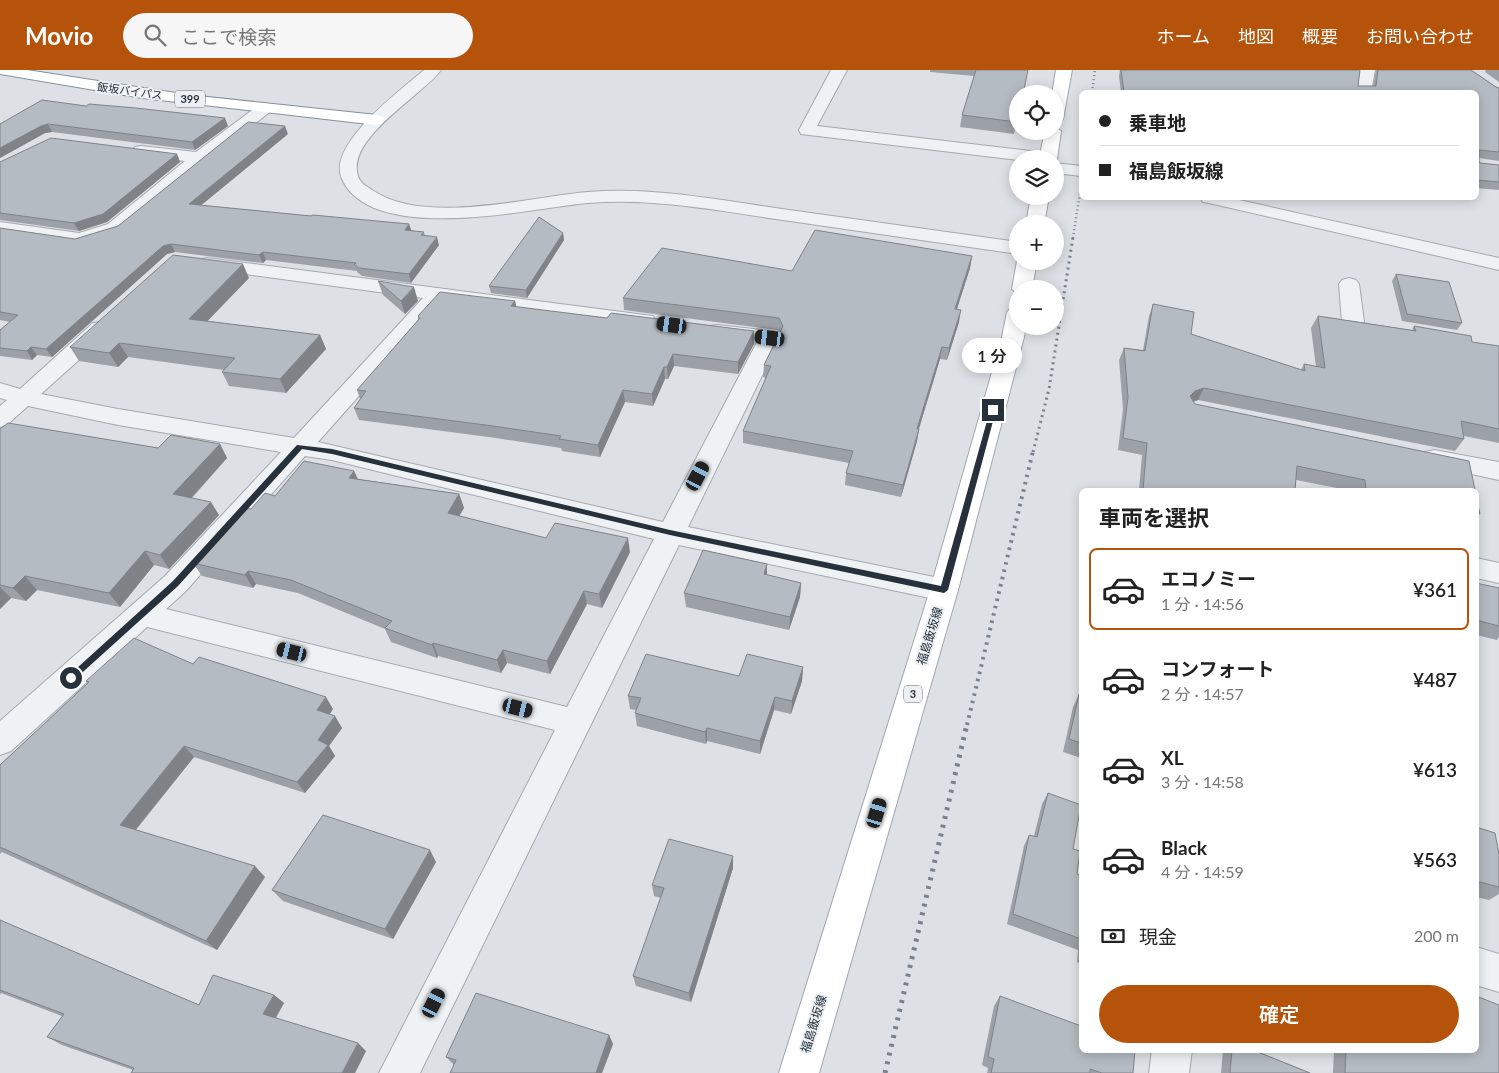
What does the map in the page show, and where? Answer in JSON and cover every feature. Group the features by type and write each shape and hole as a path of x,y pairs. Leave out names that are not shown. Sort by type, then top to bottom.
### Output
{"main road":[{"name":"飯坂バイパス","path":"3,70 57,81 265,108 377,120"},
{"path":"1061,85 1064,70"},
{"name":"福島飯坂線","path":"800,1073 944,590 1014,335"}],"street":[{"path":"433,70 377,120 352,154 348,173 352,183 372,200 387,207 403,211 441,213 586,198 659,197 1009,247"},
{"path":"839,70 807,130 1009,153"},
{"path":"1364,90 1367,70"},
{"path":"0,228 80,239 115,228 200,158 265,108"},
{"path":"121,148 200,158"},
{"path":"1064,169 1079,171"},
{"path":"1217,200 1499,264"},
{"path":"185,261 770,338 670,532 399,1073"},
{"path":"1328,318 1363,323 1349,284"},
{"path":"0,741 176,584 438,294"},
{"path":"0,419 11,394 117,313"},
{"path":"11,394 118,417 332,452 670,532 944,590"},
{"path":"1410,453 1498,475"},
{"path":"1479,569 1499,574"},
{"path":"141,614 575,722"},
{"path":"1479,967 1499,973"},
{"path":"1169,1073 1172,1053"}],"building":[{"path":"976,70 1028,70 1025,85 1009,85 1009,121 962,115"},
{"path":"1121,70 1360,70 1358,86 1376,86 1378,70 1471,70 1499,88 1499,152 1479,150 1479,90 1124,90"},
{"path":"42,100 86,106 89,104 136,108 225,118 192,142 48,124 0,148 0,124"},
{"path":"248,122 285,126 189,204 409,224 405,230 424,232 421,235 437,237 409,274 359,268 354,264 356,263 263,252 259,255 171,244 163,246 46,349 31,347 27,351 0,348 0,330 18,315 0,312 0,228 75,239 118,226"},
{"path":"51,138 177,154 103,214 74,223 0,213 0,162"},
{"path":"1479,161 1480,163 1499,165 1499,182 1479,180"},
{"path":"539,217 563,233 526,290 489,286"},
{"path":"815,230 972,256 955,309 961,310 949,348 942,347 917,429 919,429 903,485 846,473 853,451 743,431 771,366 764,365 783,326 779,318 623,298 662,248 792,271"},
{"path":"173,255 243,264 189,319 320,335 280,379 222,372 235,358 119,343 109,353 70,347"},
{"path":"1396,274 1449,282 1462,323 1407,314"},
{"path":"378,281 414,287 401,301"},
{"path":"440,292 515,301 511,306 607,318 611,313 754,331 738,362 673,354 667,367 664,367 652,394 623,390 598,445 559,439 561,436 354,408 366,391 357,390 420,318 418,316"},
{"path":"1153,304 1194,312 1191,334 1305,371 1304,364 1325,368 1318,316 1416,331 1414,326 1471,336 1472,342 1499,346 1499,429 1461,421 1464,439 1204,388 1195,391 1190,396 1195,404 1469,461 1475,488 1366,488 1365,480 1297,466 1295,488 1143,488 1147,443 1123,438 1128,397 1124,348 1145,351"},
{"path":"8,423 158,448 171,435 220,444 173,494 211,502 160,555 145,551 109,593 25,576 13,588 0,585 0,429"},
{"path":"304,461 354,471 349,478 459,494 448,513 546,538 555,523 628,538 599,594 584,591 547,661 503,650 497,660 433,643 432,645 385,628 392,621 291,580 248,571 245,575 193,563 242,508 251,509 265,493 275,496"},
{"path":"703,550 767,564 764,574 801,583 790,617 684,593"},
{"path":"1479,584 1499,588 1499,626 1479,621"},
{"path":"134,638 193,664 199,657 326,697 317,710 335,716 318,740 328,745 297,782 184,746 120,825 255,866 206,941 0,847 0,765 89,682 86,681"},
{"path":"646,654 739,676 747,654 803,667 792,701 775,697 760,741 707,728 705,732 635,713 641,698 628,696"},
{"path":"1079,694 1079,742 1069,739"},
{"path":"1048,793 1079,804 1079,816 1073,849 1079,851 1077,874 1079,875 1079,938 1013,914 1029,835 1037,837"},
{"path":"323,815 430,850 385,929 272,890"},
{"path":"1479,828 1495,833 1499,854 1499,887 1479,882"},
{"path":"669,839 733,856 689,993 633,976 664,888 652,885"},
{"path":"0,920 199,1005 213,975 274,995 263,1014 358,1043 342,1073 131,1073 134,1068 47,1037 64,1014 0,990"},
{"path":"476,993 609,1035 596,1073 450,1073 456,1060 446,1057"},
{"path":"1000,996 1079,1025 1079,1053 1135,1053 1133,1073 1102,1073 1090,1069 1090,1073 991,1073 994,1059 988,1057"},
{"path":"1479,997 1499,1005 1499,1073 1345,1073 1346,1053 1479,1053"},
{"path":"1232,1053 1260,1053 1310,1073 1230,1073"}],"railway":[{"path":"1092,90 1095,70"},
{"path":"1073,238 1079,199"},
{"path":"1033,452 1049,389 1073,237"},
{"path":"967,725 1033,451"},
{"path":"885,1073 967,724"}],"route":[{"path":"71,678 176,584 300,447 332,452 670,532 944,590 993,410"}]}
